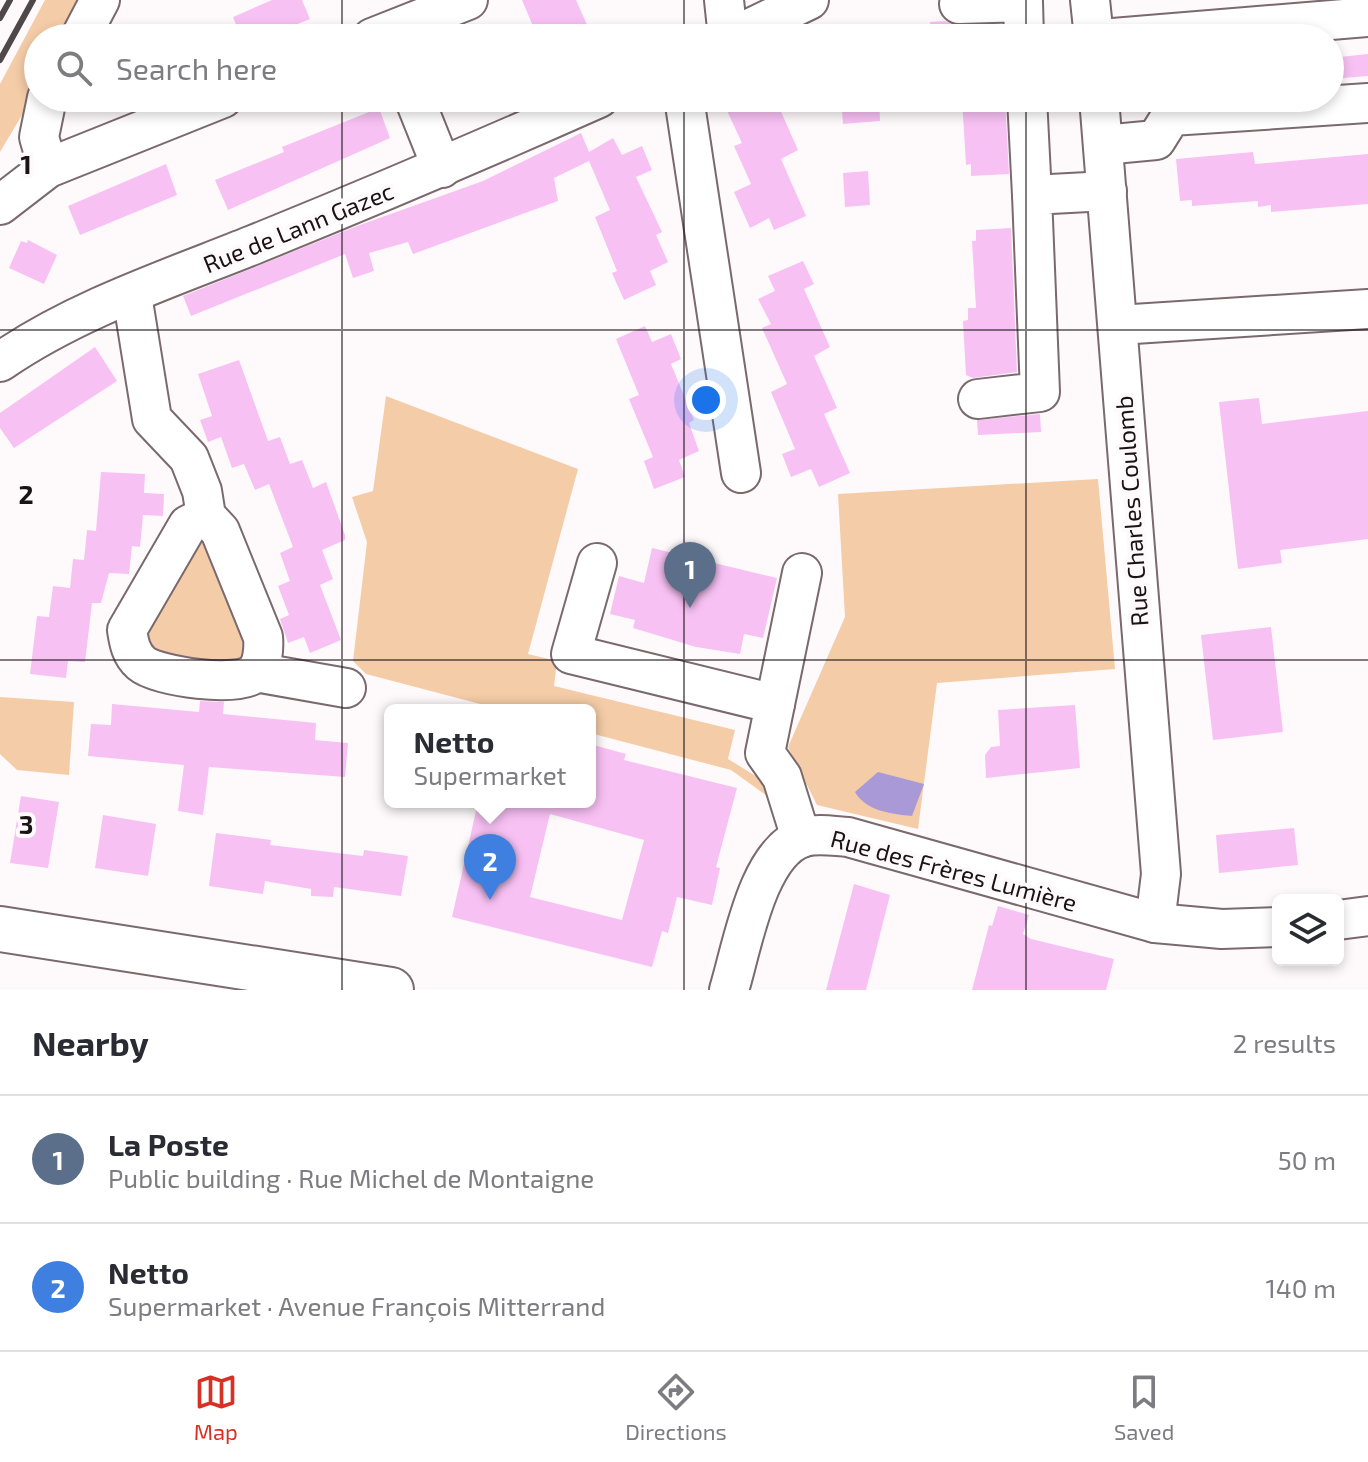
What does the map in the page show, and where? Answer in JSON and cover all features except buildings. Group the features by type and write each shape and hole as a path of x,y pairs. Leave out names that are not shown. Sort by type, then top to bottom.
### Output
{"main road":[{"path":"0,929 391,990"}],"street":[{"path":"87,24 100,0"},
{"path":"411,24 468,0"},
{"path":"724,0 727,24"},
{"path":"758,24 809,0"},
{"path":"1090,0 1093,24"},
{"path":"959,4 1023,2 1024,24"},
{"path":"1283,24 1368,17"},
{"path":"1344,105 1368,103"},
{"path":"44,112 39,137 48,168"},
{"path":"0,205 48,168 188,112"},
{"path":"420,112 442,168"},
{"name":"Rue de Lann Gazec","path":"0,362 28,343 132,295 442,168 568,112"},
{"path":"686,112 741,473"},
{"path":"978,399 1040,392 1028,112"},
{"name":"Rue Charles Coulomb","path":"1100,112 1161,874 1155,923"},
{"path":"1103,145 1156,140 1171,116 1232,112"},
{"path":"1032,195 1107,191"},
{"path":"132,295 152,419 189,458 202,491 206,516 220,531 263,637 264,653 255,672 240,681 170,675 143,665 130,649 127,630 188,525 206,516"},
{"path":"1118,325 1368,309"},
{"path":"597,563 571,654 775,704"},
{"path":"801,838 782,777 765,753 802,573"},
{"path":"255,672 346,688"},
{"name":"Rue des Frères Lumière","path":"729,990 766,870 780,852 801,838 848,837 1155,923 1222,929 1272,927"},
{"path":"1344,919 1368,916"}],"shaded area":[{"path":"45,0 86,0 75,24 32,24"},
{"path":"24,39 24,112 0,152 0,84"},
{"path":"386,396 578,469 528,654 557,661 554,686 735,730 728,759 774,787 770,798 731,770 596,735 596,704 480,704 366,674 353,661 367,542 352,497 373,491"},
{"path":"1098,479 1115,669 937,683 918,829 817,805 788,747 845,617 838,494"},
{"path":"203,532 253,652 235,667 183,660 160,651 139,635"},
{"path":"0,697 74,702 69,775 17,770 0,754"},
{"path":"878,772 924,784 912,816 880,810 866,803 855,792"}],"railway":[{"path":"0,18 10,0"},
{"path":"0,60 33,0"}],"place":[{"name":"La Poste","path":"690,608"},
{"name":"Netto","path":"490,900"}]}
